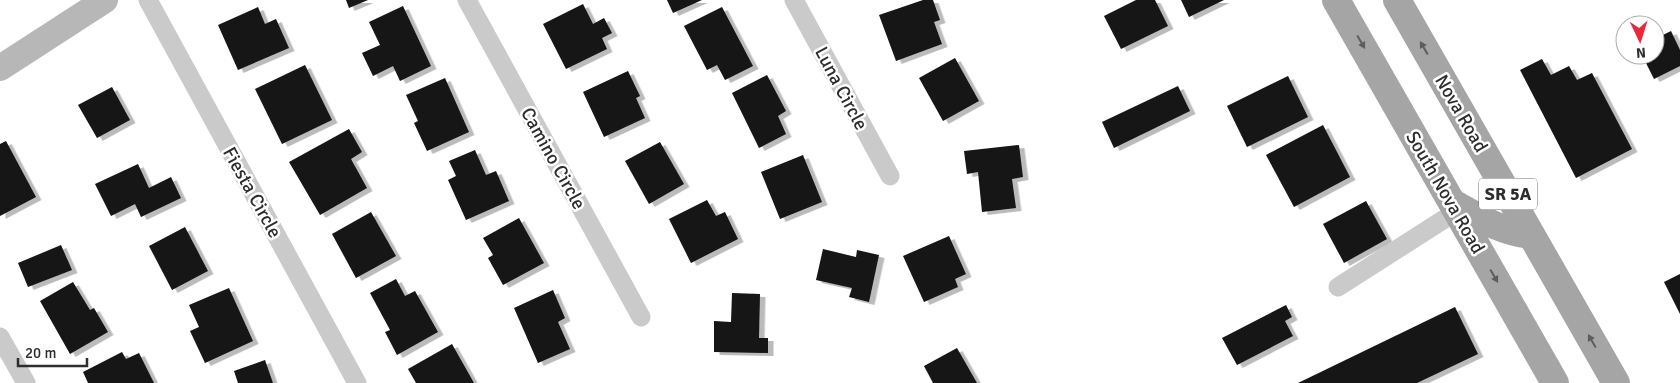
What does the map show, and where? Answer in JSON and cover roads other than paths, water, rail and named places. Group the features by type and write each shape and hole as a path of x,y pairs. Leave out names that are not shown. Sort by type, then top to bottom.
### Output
{"main road":[{"name":"South Nova Road","path":"1336,0 1556,383"},
{"name":"Nova Road","path":"1397,0 1616,383"},
{"path":"1455,207 1513,233 1531,235"}],"street":[{"path":"0,68 105,0"},
{"name":"Fiesta Circle","path":"148,0 357,383"},
{"name":"Camino Circle","path":"466,0 641,316"},
{"name":"Luna Circle","path":"794,0 890,176"},
{"path":"1338,287 1455,207"},
{"path":"0,337 26,383"}]}
